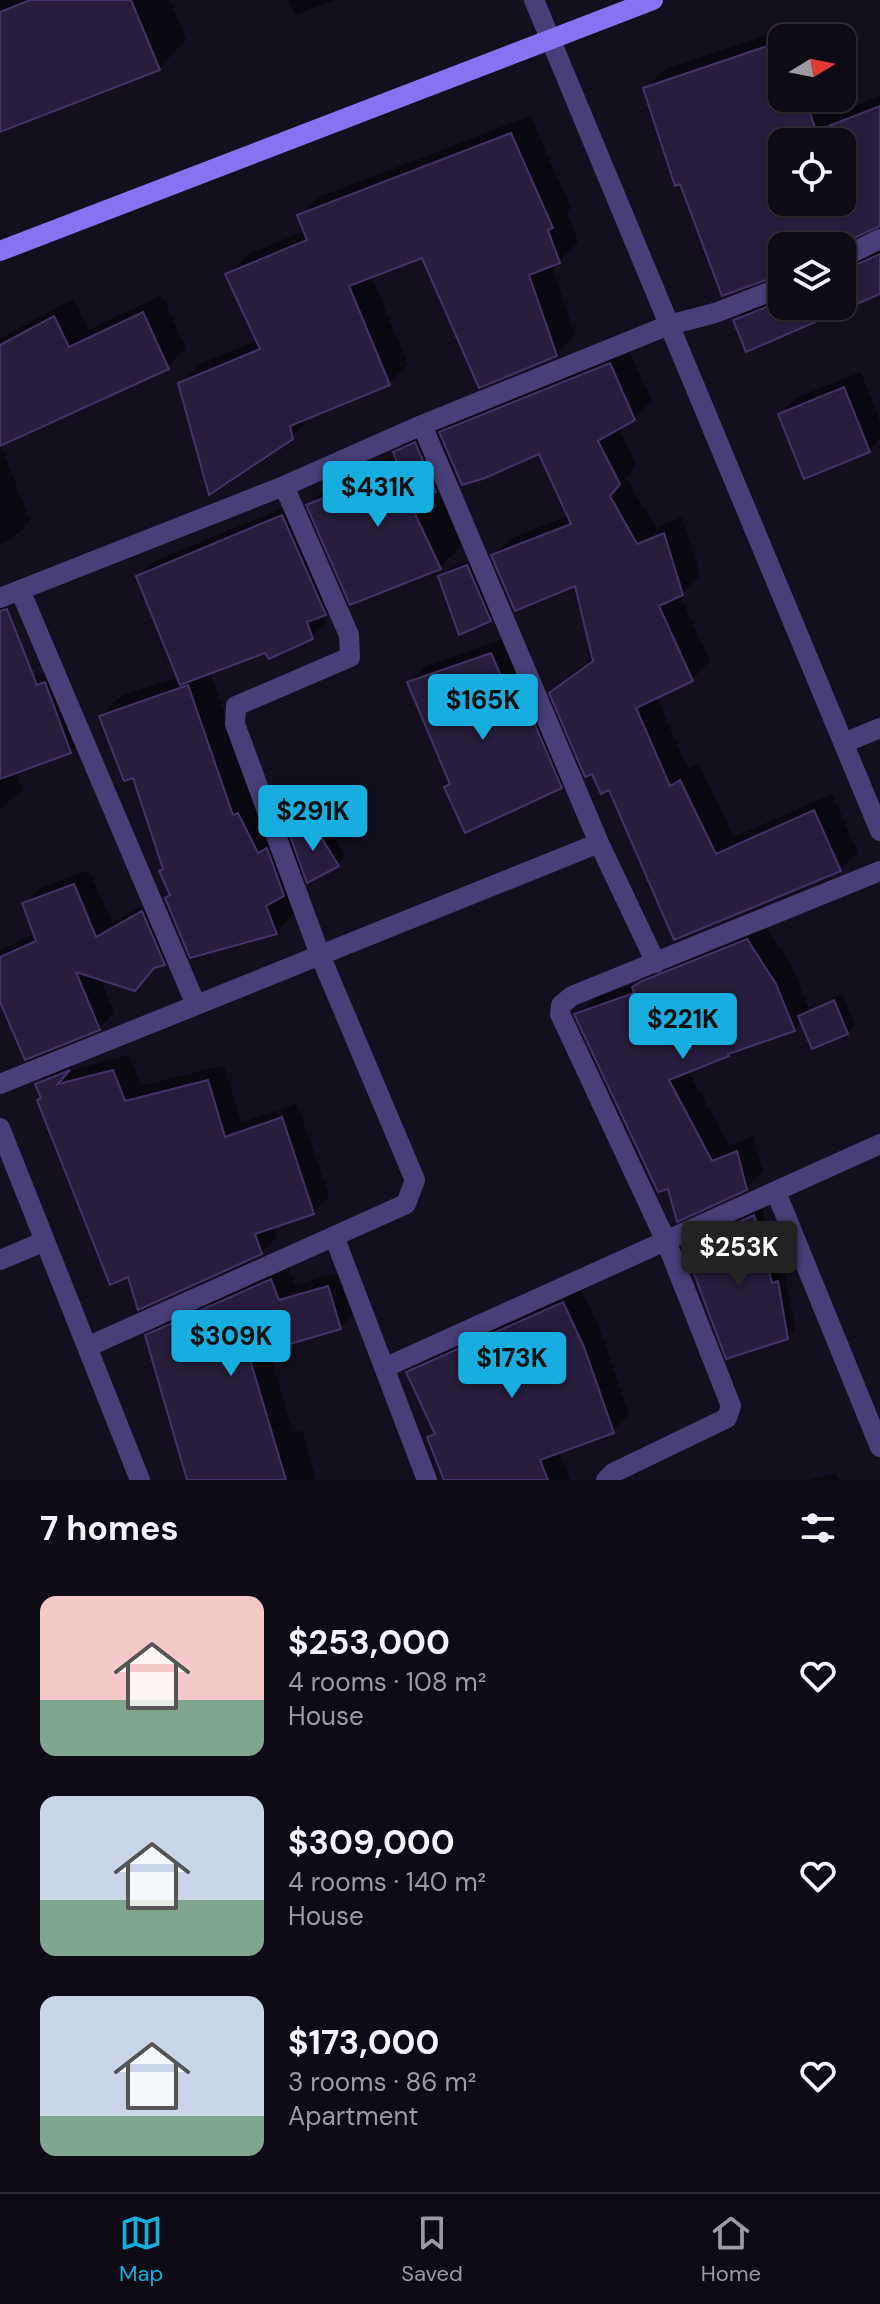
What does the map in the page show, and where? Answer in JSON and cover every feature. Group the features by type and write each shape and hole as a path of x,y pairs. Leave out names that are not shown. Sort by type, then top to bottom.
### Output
{"street":[{"path":"534,0 880,831"},
{"path":"0,251 653,0"},
{"path":"856,251 880,239"},
{"path":"0,598 284,486 422,425 669,325 715,313 768,292"},
{"path":"422,425 599,843 656,963"},
{"path":"87,1347 406,1204 415,1180 320,955 235,724 236,706 350,657 349,635 284,486"},
{"path":"20,590 196,1005"},
{"path":"844,743 880,728"},
{"path":"0,1084 599,843"},
{"path":"606,1480 613,1473 727,1418 731,1406 666,1241 560,1014 561,1005 572,996 880,871"},
{"path":"0,1128 140,1480"},
{"path":"384,1368 880,1144"},
{"path":"776,1192 880,1447"},
{"path":"334,1236 427,1480"},
{"path":"0,1260 45,1241"}],"building":[{"path":"30,0 131,0 160,70 0,132 0,12"},
{"path":"768,46 768,112 810,112 815,128 768,128 768,216 856,216 856,128 824,128 880,106 880,226 856,237 856,232 768,232 768,279 722,296 680,184 675,186 643,88"},
{"path":"511,133 553,228 548,230 560,263 529,275 557,356 479,388 422,258 349,286 390,385 290,426 293,439 209,495 178,383 260,349 225,274 307,240 297,215"},
{"path":"880,254 880,294 856,304 856,265"},
{"path":"768,306 768,320 820,320 746,352 733,320"},
{"path":"143,312 169,369 0,446 0,345 54,316 69,347"},
{"path":"610,363 635,420 598,441 620,484 610,496 637,544 664,533 683,595 659,606 693,681 636,708 670,786 680,780 716,854 814,810 841,871 674,940 609,790 601,794 592,774 585,777 549,693 593,661 575,586 515,611 491,555 571,524 539,454 462,485 439,432"},
{"path":"844,387 870,452 804,479 778,414"},
{"path":"415,442 436,492 409,501 441,569 350,605 306,505 369,479 397,463 393,452"},
{"path":"282,515 326,615 307,622 313,639 269,659 265,653 180,685 136,576"},
{"path":"467,565 491,621 459,635 438,576"},
{"path":"7,609 37,685 45,682 71,753 0,779 0,611"},
{"path":"491,653 518,715 528,708 562,788 465,833 444,787 450,784 407,682"},
{"path":"188,685 233,815 238,813 258,853 267,848 284,896 266,906 277,934 190,958 165,898 170,895 159,871 163,869 133,778 124,781 99,716"},
{"path":"313,824 339,866 307,883 290,836"},
{"path":"74,884 96,937 142,911 165,965 154,968 135,991 76,972 100,1030 25,1060 0,1002 0,957 36,941 22,903"},
{"path":"747,939 776,984 795,1031 728,1054 669,1080 712,1161 737,1151 747,1190 677,1222 668,1189 658,1192 574,1014 634,993 632,987 642,981"},
{"path":"834,1000 848,1034 812,1049 798,1016"},
{"path":"70,1070 58,1084 113,1070 125,1101 208,1080 225,1137 282,1117 314,1214 255,1234 262,1254 138,1310 128,1277 110,1285 37,1100 41,1098 35,1084"},
{"path":"754,1215 772,1283 778,1281 788,1339 726,1359 684,1247"},
{"path":"271,1279 279,1300 328,1286 341,1329 249,1356 286,1480 187,1480 145,1335"},
{"path":"563,1302 584,1347 614,1433 540,1460 548,1480 444,1480 427,1437 435,1434 406,1372"}]}
